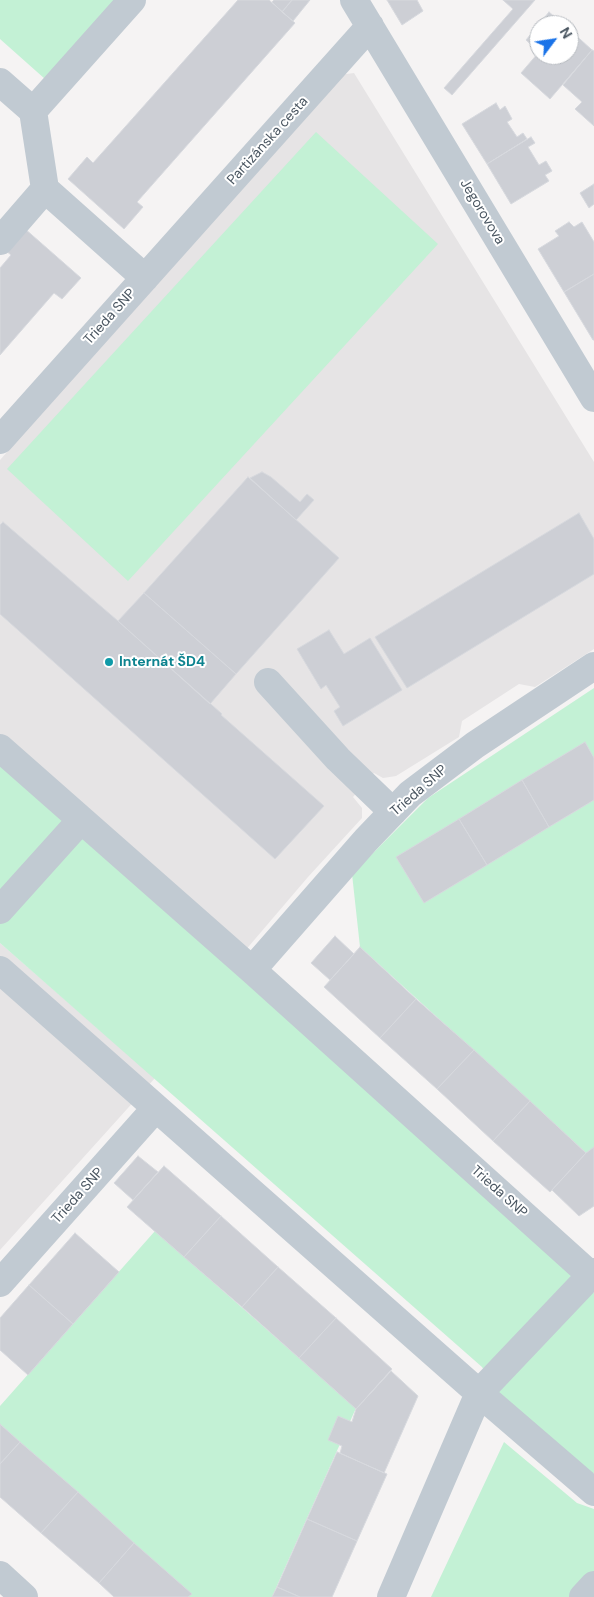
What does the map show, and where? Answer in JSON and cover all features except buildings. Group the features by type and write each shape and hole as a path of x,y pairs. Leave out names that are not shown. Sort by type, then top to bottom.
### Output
{"street":[{"path":"33,111 132,0"},
{"path":"354,0 370,26"},
{"name":"Partizánska cesta","path":"145,278 370,26"},
{"name":"Jegorovova","path":"370,26 594,398"},
{"path":"0,82 33,111 45,189 0,241"},
{"name":"Trieda SNP","path":"0,440 145,278 45,189"},
{"name":"Trieda SNP","path":"252,970 366,840 410,794 475,745 594,666"},
{"path":"268,682 338,759 393,812"},
{"name":"Trieda SNP","path":"2,755 81,820 252,970 593,1275 479,1393 391,1597"},
{"path":"0,910 81,820"},
{"path":"0,970 155,1109 594,1492"},
{"name":"Trieda SNP","path":"5,1270 81,1192 155,1109"},
{"path":"0,1575 24,1597"},
{"path":"583,1597 594,1585"}],"shaded area":[{"path":"354,73 594,462 594,649 535,687 519,684 462,721 459,737 396,776 383,778 374,773 353,797 362,808 362,818 308,877 232,966 0,759 0,460 339,75"},
{"path":"0,943 155,1078 0,1250"}],"green space":[{"path":"0,0 115,0 45,79 0,39"},
{"path":"316,132 438,244 128,581 7,469"},
{"path":"594,688 594,1148 586,1153 360,947 352,874 428,798"},
{"path":"0,759 594,1293 594,1473 591,1473 503,1399 482,1367 0,943"},
{"path":"155,1231 356,1408 272,1597 186,1597 0,1424 0,1406"},
{"path":"504,1442 577,1503 594,1509 594,1597 431,1597"}],"place":[{"name":"Internát ŠD4","path":"109,662"}]}
